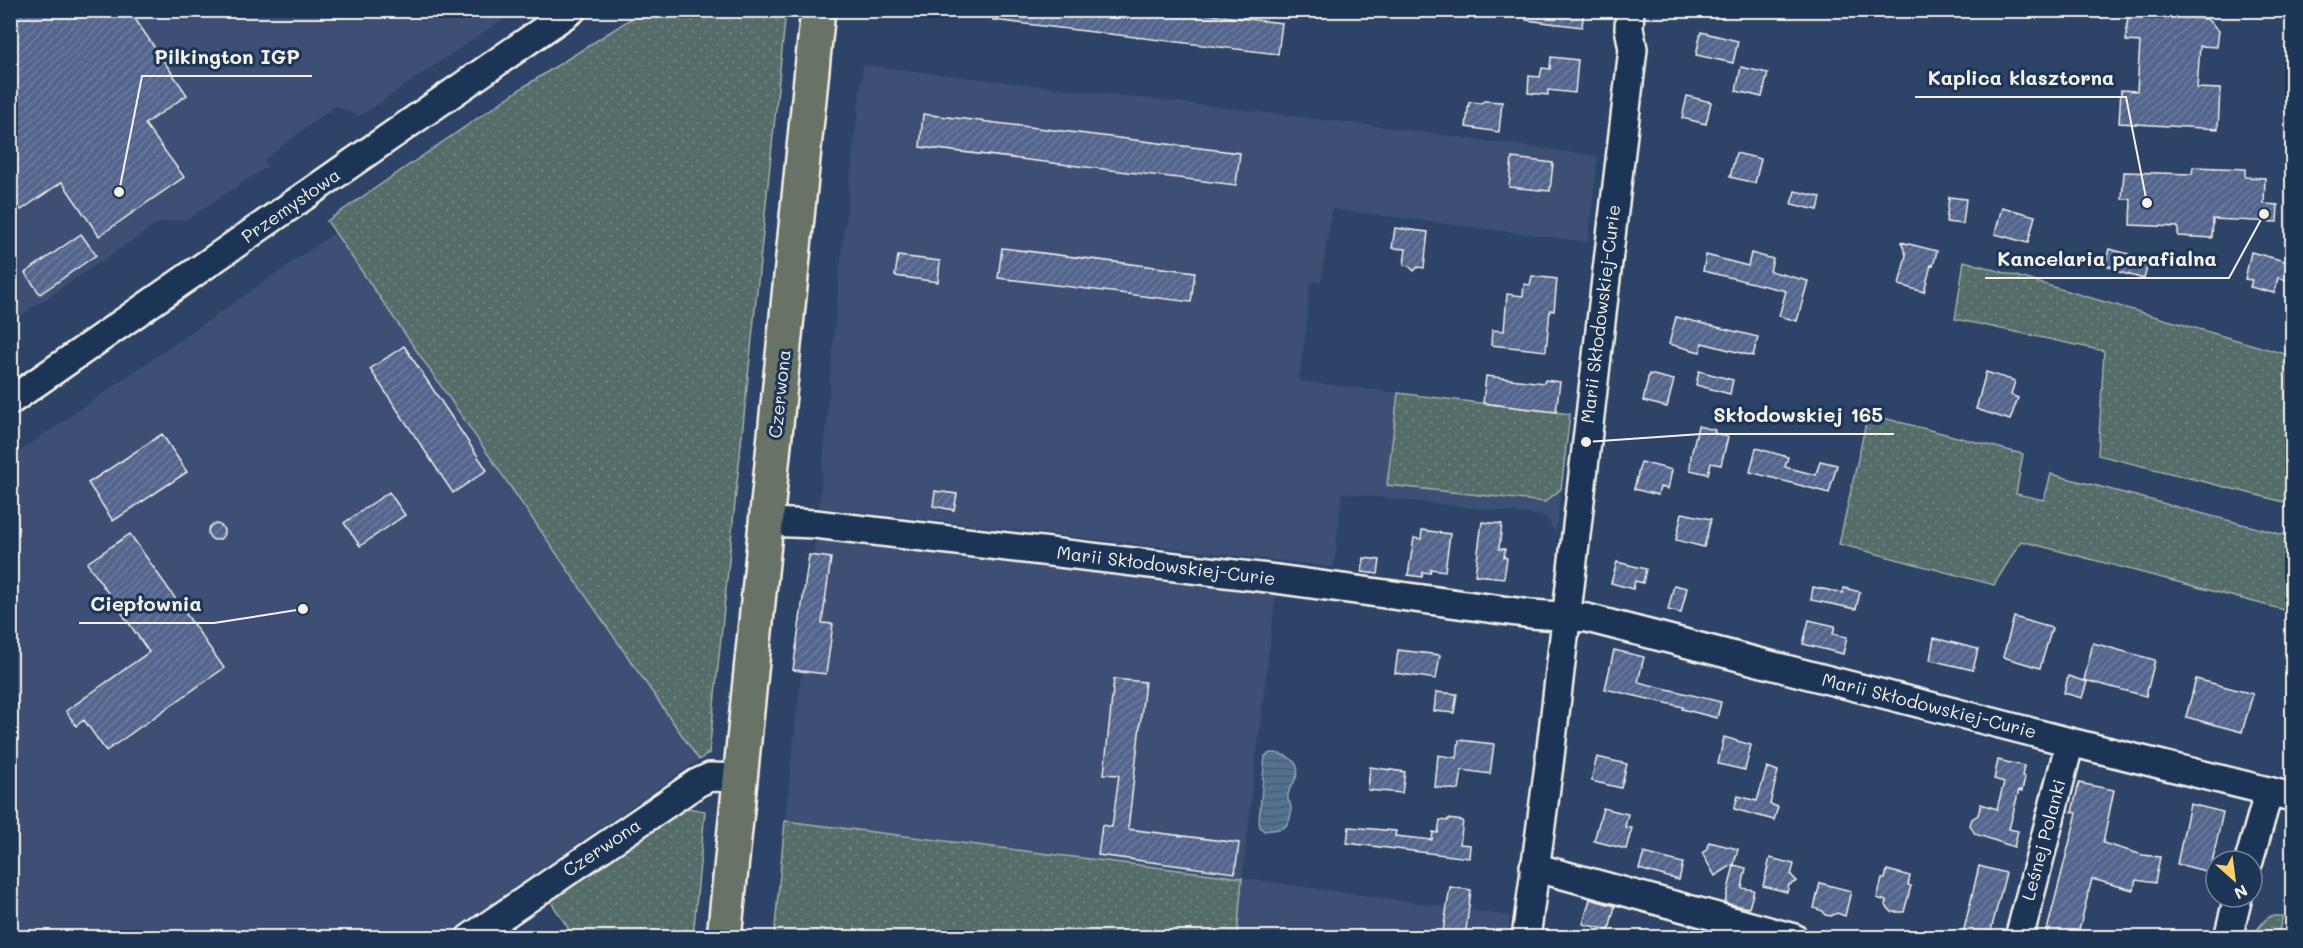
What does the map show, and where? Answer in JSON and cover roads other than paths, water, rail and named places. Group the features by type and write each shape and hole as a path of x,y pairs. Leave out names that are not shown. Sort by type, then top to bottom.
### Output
{"main road":[{"name":"Czerwona","path":"724,938 818,10"}],"street":[{"name":"Przemysłowa","path":"10,401 572,10"},
{"name":"Marii Skłodowskiej-Curie","path":"1526,938 1549,765 1633,49 1629,28 1630,10"},
{"name":"Marii Skłodowskiej-Curie","path":"1633,49 1643,30 1648,10"},
{"name":"Marii Skłodowskiej-Curie","path":"767,522 827,525 1276,579 1531,614 1587,618 2281,794"},
{"name":"Leśnej Polanki","path":"2019,938 2070,742"},
{"name":"Czerwona","path":"470,938 697,783 710,777 740,778"},
{"path":"2255,849 2281,794"},
{"path":"1534,867 1794,938"},
{"path":"2228,938 2235,909"}],"place":[{"name":"Pilkington IGP","path":"119,192"},
{"name":"Kaplica klasztorna","path":"2147,203"},
{"name":"Kancelaria parafialna","path":"2264,214"},
{"name":"Skłodowskiej 165","path":"1586,442"},
{"name":"Ciepłownia","path":"303,609"}]}
